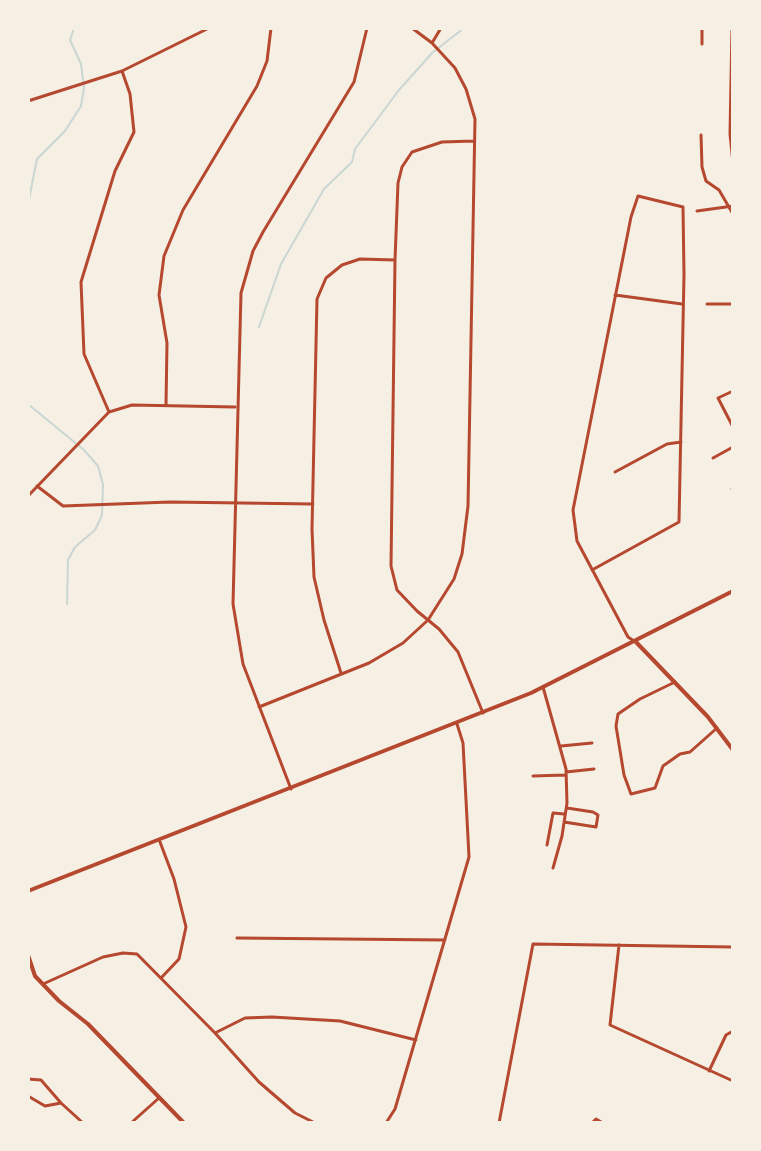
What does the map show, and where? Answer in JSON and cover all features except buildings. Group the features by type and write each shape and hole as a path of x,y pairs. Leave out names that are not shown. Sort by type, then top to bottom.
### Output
{"main road":[{"path":"28,891 160,842 483,713 543,687 733,591"},
{"path":"635,641 717,728 733,750"},
{"path":"28,955 35,976 88,1024 184,1123"}],"street":[{"path":"28,101 122,71 209,28"},
{"path":"166,405 167,343 159,295 164,256 171,232 183,210 257,86 267,61 271,28"},
{"path":"291,789 243,664 233,604 241,293 248,265 263,232 354,82 367,28"},
{"path":"259,707 384,655 403,643 428,620 454,579 466,531 475,119 466,89 455,68 432,43 412,28"},
{"path":"432,43 441,28"},
{"path":"702,28 702,44"},
{"path":"732,28 733,163"},
{"path":"109,412 84,354 81,282 115,171 134,132 130,94 122,71"},
{"path":"701,135 702,167 706,181 719,190 733,214"},
{"path":"475,141 431,144 412,152 398,183 391,566 397,590 458,652 483,713"},
{"path":"592,570 679,522 683,207 638,196 631,217 573,510 577,541 592,570 628,637 635,641"},
{"path":"697,211 731,206"},
{"path":"341,673 314,577 317,299 332,272 352,260 395,260"},
{"path":"615,295 683,304"},
{"path":"707,304 733,304"},
{"path":"733,391 718,398 733,427"},
{"path":"28,496 109,412 132,405 237,407"},
{"path":"615,472 667,444 681,442"},
{"path":"713,458 733,447"},
{"path":"37,486 63,506 96,503 313,504"},
{"path":"675,682 618,714 616,726 624,775 631,794 655,788 663,766 680,754 690,752 717,728"},
{"path":"543,687 566,773 564,822 553,868"},
{"path":"386,1123 395,1109 465,876 470,843 463,743 457,724"},
{"path":"561,746 592,743"},
{"path":"533,776 594,769"},
{"path":"564,822 596,827 598,815 566,807"},
{"path":"547,845 553,813 565,814"},
{"path":"160,842 174,879 186,927 179,959 162,977"},
{"path":"237,938 446,940"},
{"path":"499,1123 533,944 733,947"},
{"path":"619,945 610,1025 733,1081"},
{"path":"43,984 103,957 137,954 274,1097 315,1123"},
{"path":"28,976 35,976"},
{"path":"215,1033 238,1020 272,1017 340,1021 416,1040"},
{"path":"709,1071 726,1035 733,1031"},
{"path":"28,1079 41,1080 83,1123"},
{"path":"28,1096 45,1106 61,1103"},
{"path":"131,1123 159,1098"},
{"path":"592,1123 599,1119 603,1123"}],"waterway":[{"path":"28,204 37,159 65,131 81,106 84,88 81,64 70,40 74,28"},
{"path":"259,327 281,264 324,189 352,162 355,149 399,90 432,53 464,28"},
{"path":"28,404 84,450 98,466 103,485 102,515 95,530 75,547 68,560 67,604"}]}
